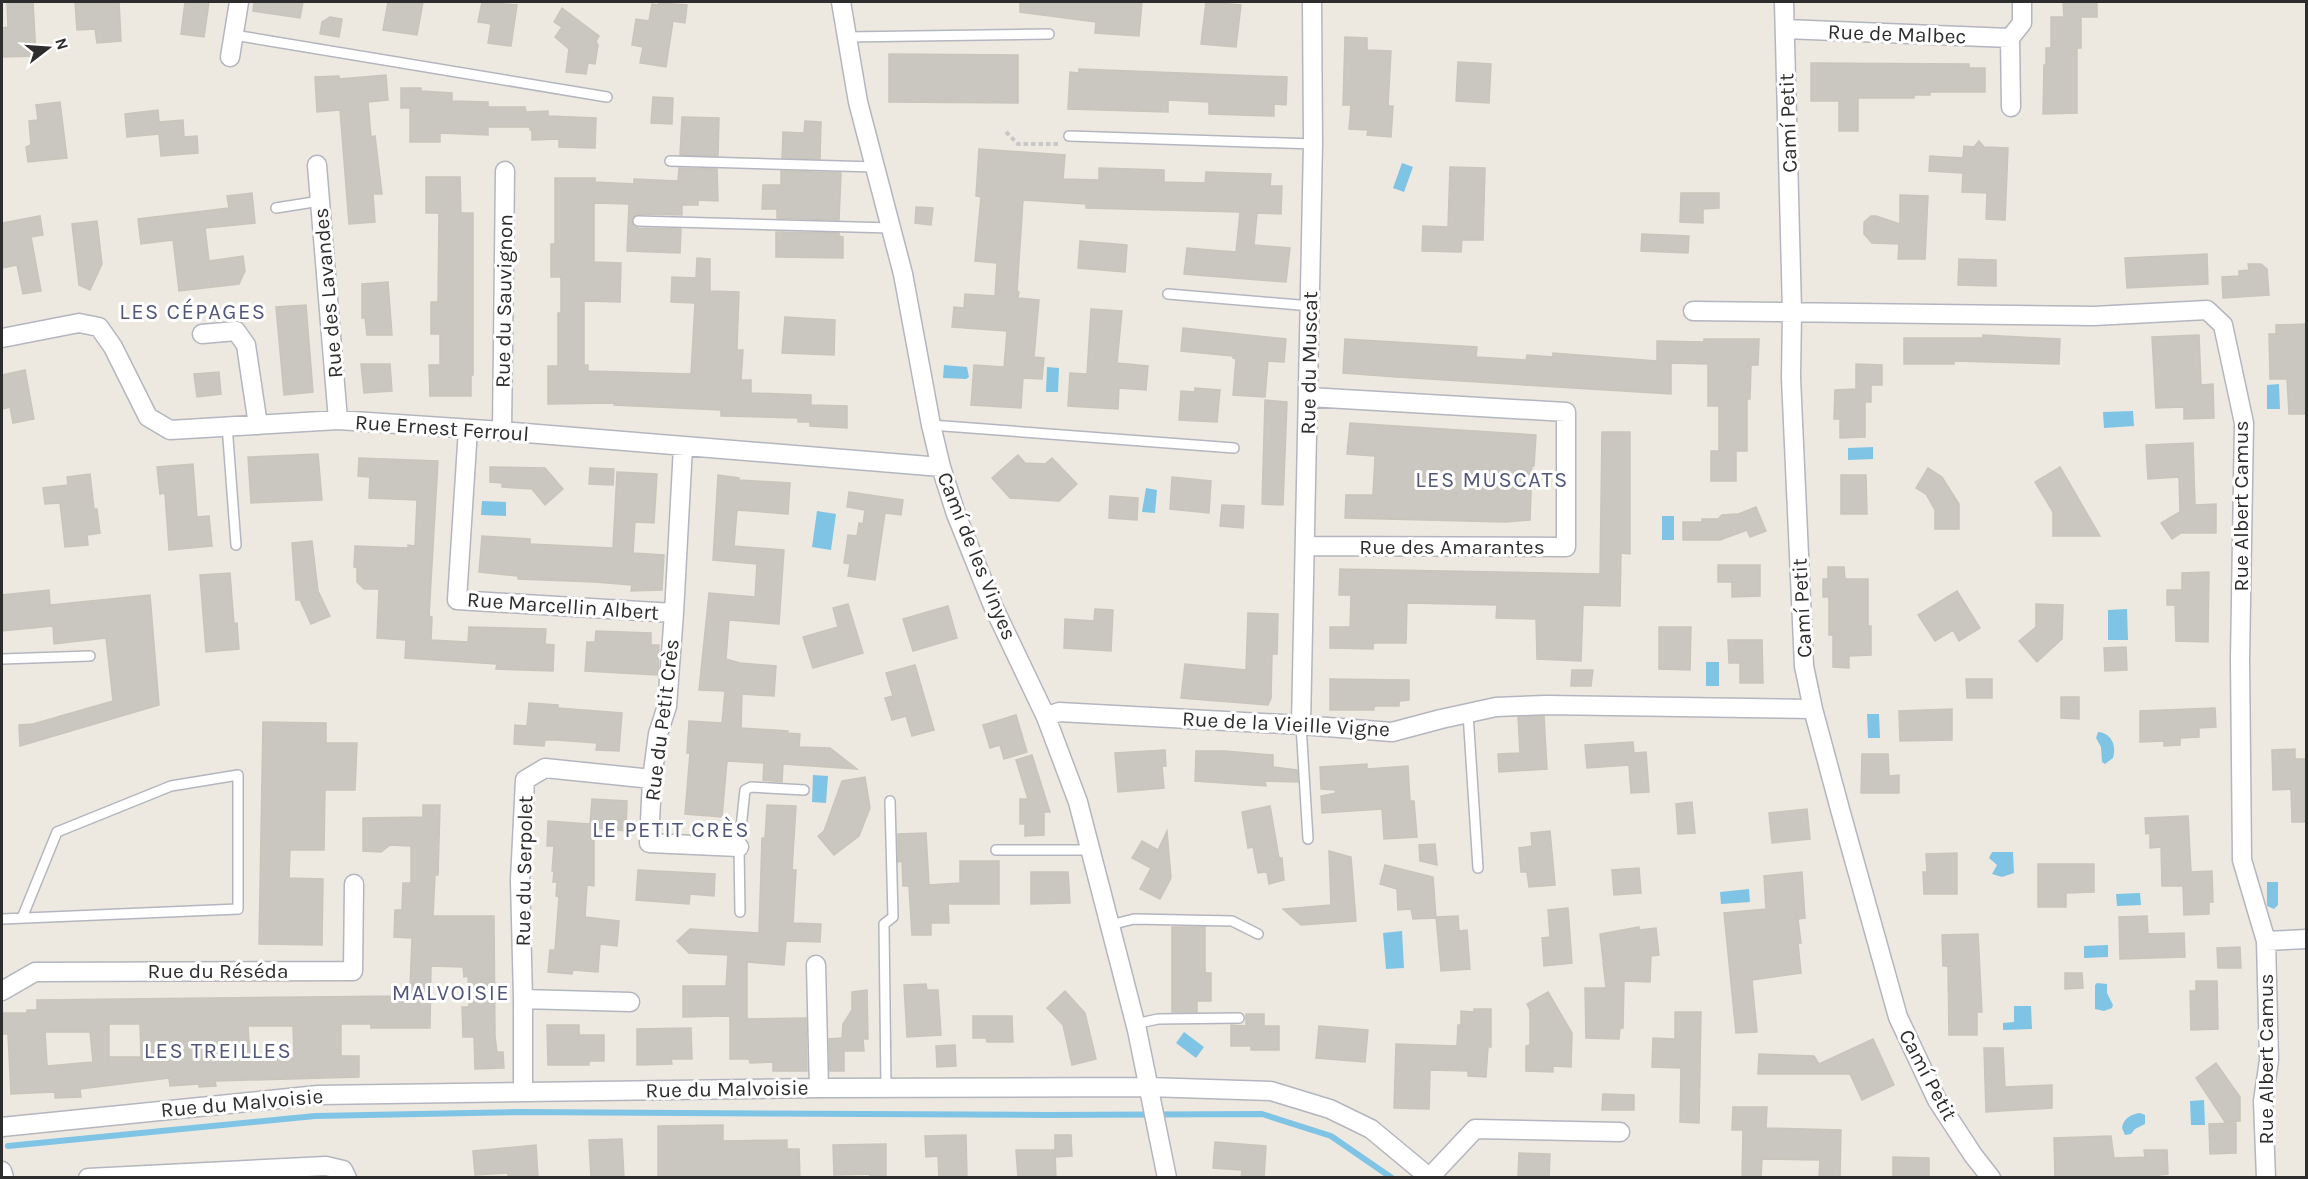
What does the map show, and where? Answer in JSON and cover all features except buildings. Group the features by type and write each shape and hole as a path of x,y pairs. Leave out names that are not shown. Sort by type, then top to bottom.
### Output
{"street":[{"path":"230,57 239,2"},
{"name":"Camí de les Vinyes","path":"841,2 858,102 903,274 941,467 956,514 993,606 1046,717 1078,802 1135,1024 1167,1178"},
{"name":"Rue du Muscat","path":"1301,725 1311,306 1312,2"},
{"name":"Camí Petit","path":"1784,2 1792,311 1791,378 1804,666 1813,709 1898,1017 1937,1100 1972,1155 1991,1178"},
{"path":"2011,107 2010,38 2022,23 2022,2"},
{"name":"Rue de Malbec","path":"1785,29 2010,38"},
{"name":"Rue des Lavandes","path":"317,165 338,420"},
{"name":"Rue du Sauvignon","path":"502,431 505,171"},
{"name":"Rue Albert Camus","path":"1693,311 2094,316 2206,310 2223,325 2244,423 2240,659 2242,860 2266,941 2269,1060 2263,1101 2266,1178"},
{"name":"Rue Ernest Ferroul","path":"2,338 79,323 99,327 112,347 148,417 170,430 338,420 941,467"},
{"path":"202,334 236,331 246,345 258,425"},
{"name":"Rue des Amarantes","path":"1305,546 1566,547 1566,412 1309,397"},
{"name":"Rue Marcellin Albert","path":"468,429 457,600 674,613 683,447"},
{"name":"Rue du Petit Crès","path":"674,613 668,706 658,734 652,779 649,843 739,847"},
{"name":"Rue de la Vieille Vigne","path":"1046,717 1059,712 1392,732 1496,707 1546,705 1813,709"},
{"name":"Rue du Serpolet","path":"523,1092 520,880 525,780 545,768 652,779"},
{"name":"Rue du Réséda","path":"2,991 35,972 353,970 354,884"},
{"path":"2266,941 2307,939"},
{"path":"816,966 819,1088"},
{"path":"523,999 630,1002"},
{"name":"Rue du Malvoisie","path":"2,1127 318,1095 886,1087 1149,1093 1271,1090 1330,1109 1371,1129 1430,1177"},
{"path":"1430,1177 1475,1129 1620,1132"},
{"path":"88,1178 326,1166 343,1170 347,1178"},
{"path":"2,1171 3,1178"}],"lane":[{"path":"847,37 1048,34"},
{"path":"234,35 607,98"},
{"path":"1069,136 1313,144"},
{"path":"670,161 875,167"},
{"path":"276,208 320,201"},
{"path":"638,221 891,228"},
{"path":"1168,294 1311,306"},
{"path":"227,425 236,545"},
{"path":"931,425 1234,448"},
{"path":"2,659 90,656"},
{"path":"1468,713 1478,868"},
{"path":"1301,725 1308,839"},
{"path":"2,919 238,909 238,775 171,786 57,832 22,918"},
{"path":"740,912 739,847 745,789 751,787 804,790"},
{"path":"886,1087 884,924 893,917 890,801"},
{"path":"996,850 1091,850"},
{"path":"1110,926 1134,919 1232,921 1258,934"},
{"path":"1135,1024 1158,1020 1239,1018"}],"path":[{"path":"1006,132 1018,144 1060,144 1069,136"}],"water":[{"path":"1402,163 1413,167 1404,192 1393,188"},
{"path":"944,365 967,367 969,377 966,379 943,378"},
{"path":"1047,367 1059,368 1058,392 1046,392"},
{"path":"2279,384 2280,409 2267,409 2267,385"},
{"path":"2133,411 2134,426 2104,428 2103,412"},
{"path":"1873,447 1873,459 1848,460 1848,448"},
{"path":"1146,488 1157,490 1155,513 1142,512"},
{"path":"482,501 506,502 506,516 481,515"},
{"path":"817,511 836,514 831,550 812,547"},
{"path":"1662,516 1674,516 1674,540 1662,540"},
{"path":"2127,609 2128,640 2108,640 2108,610"},
{"path":"1706,662 1719,662 1719,686 1706,686"},
{"path":"1867,714 1879,714 1880,738 1868,738"},
{"path":"2098,732 2110,737 2113,744 2113,758 2105,764 2102,762 2101,747 2096,738"},
{"path":"813,775 828,776 826,803 812,802"},
{"path":"1992,852 2013,852 2014,873 2002,877 1992,874 1997,865 1989,858"},
{"path":"2267,882 2278,882 2278,905 2274,909 2267,906"},
{"path":"1749,889 1750,902 1721,904 1720,892"},
{"path":"2140,893 2141,905 2117,906 2116,894"},
{"path":"1402,931 1404,968 1386,969 1383,933"},
{"path":"2108,945 2108,957 2084,958 2084,946"},
{"path":"2097,983 2107,984 2107,993 2113,1005 2112,1008 2104,1011 2095,1009 2095,985"},
{"path":"2014,1006 2031,1006 2032,1029 2003,1030 2003,1023 2014,1022"},
{"path":"1184,1032 1204,1047 1196,1058 1176,1043"},
{"path":"2204,1100 2205,1125 2191,1125 2190,1101"},
{"path":"2140,1113 2145,1115 2145,1124 2131,1134 2125,1135 2122,1128 2124,1122"}],"waterway":[{"path":"8,1146 315,1116 517,1112 1262,1114 1331,1136 1392,1178"}],"district":[{"name":"LES CÉPAGES","path":"193,312"},
{"name":"LES MUSCATS","path":"1492,480"},
{"name":"LE PETIT CRÈS","path":"671,830"},
{"name":"MALVOISIE","path":"451,993"},
{"name":"LES TREILLES","path":"218,1051"}]}
